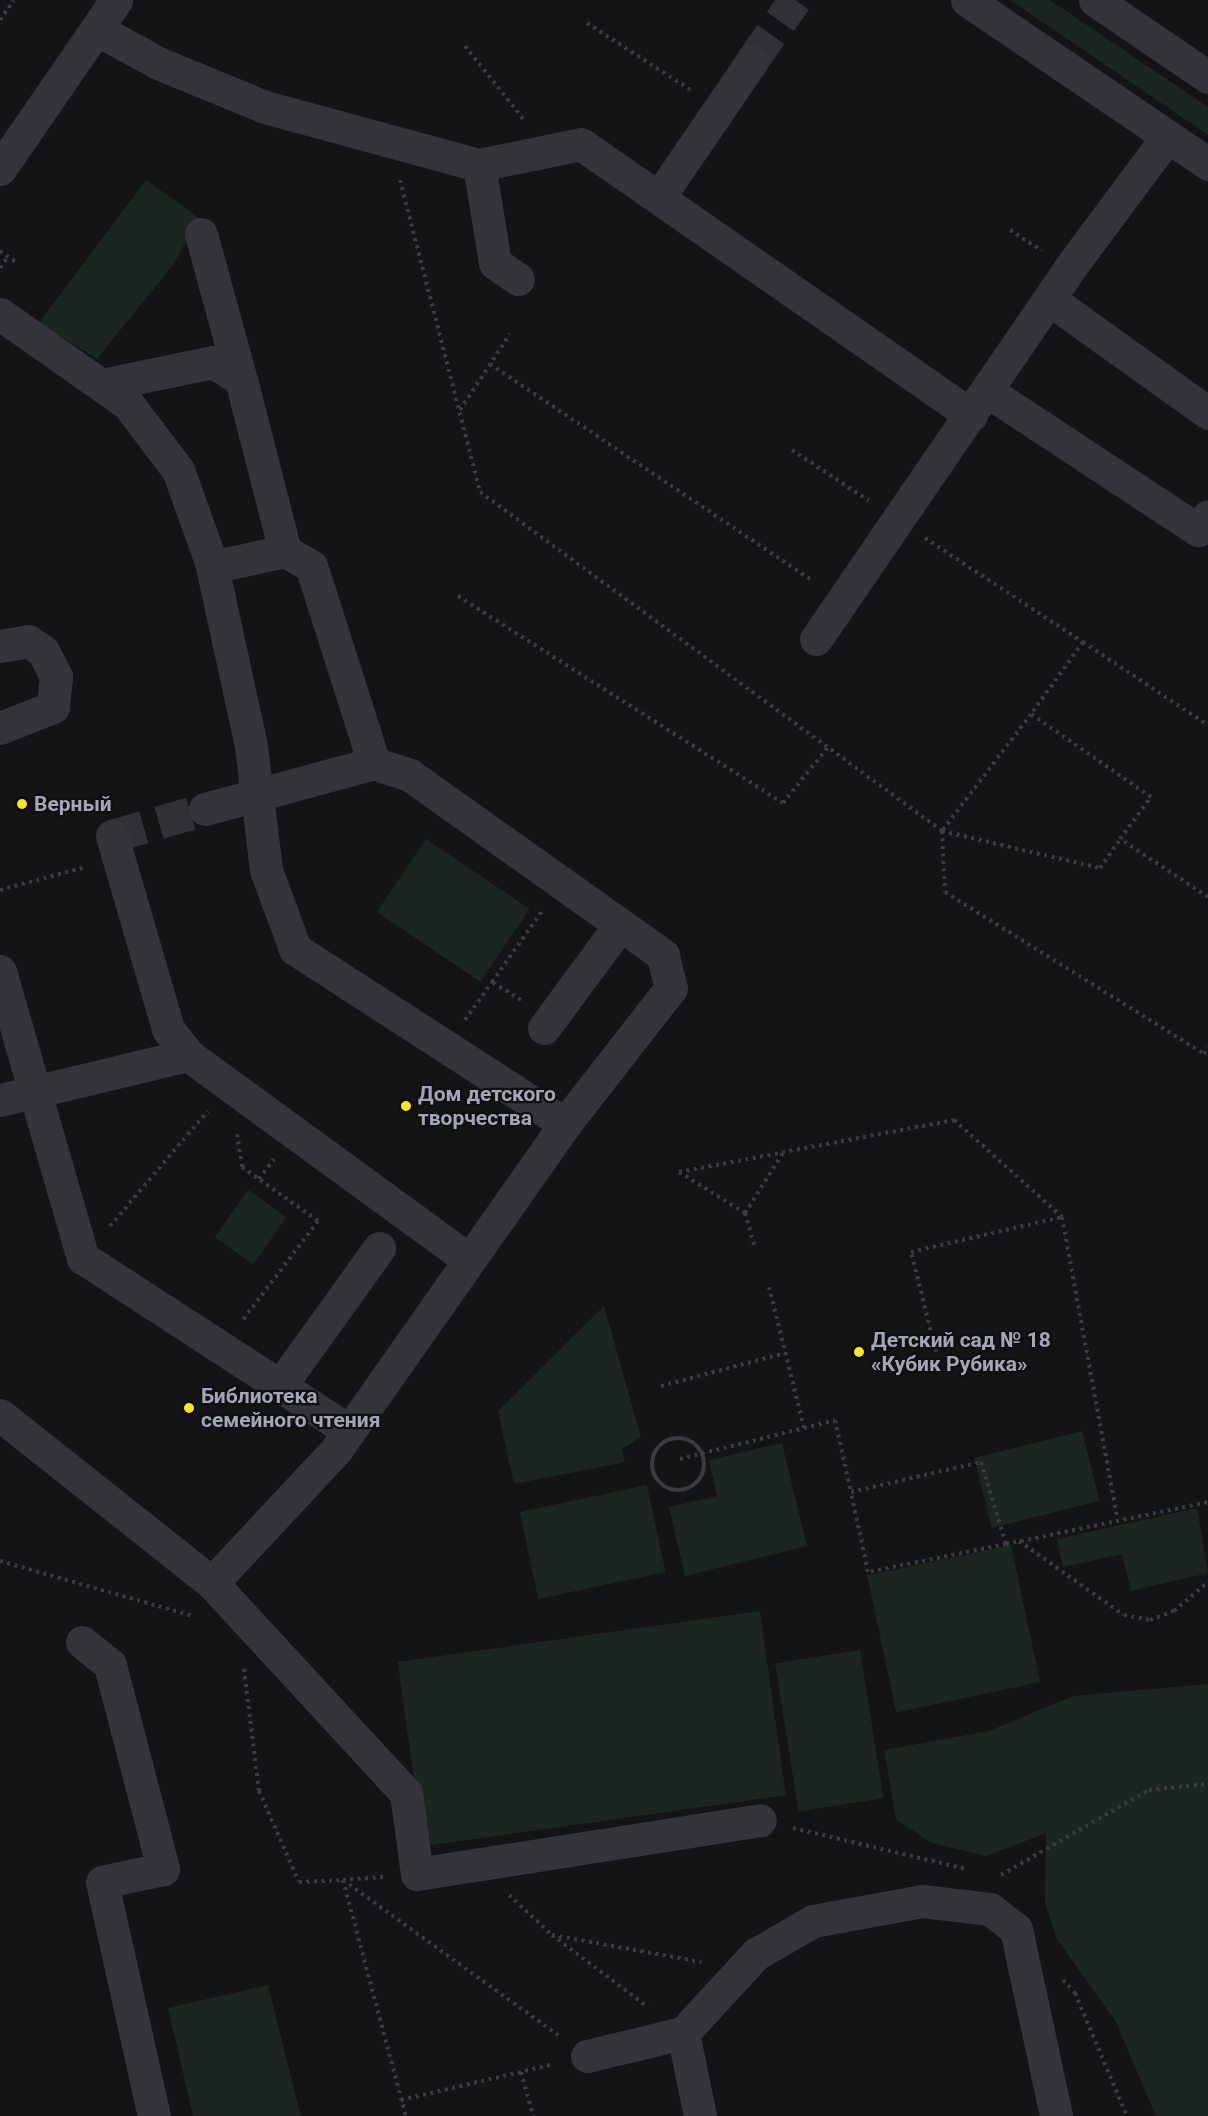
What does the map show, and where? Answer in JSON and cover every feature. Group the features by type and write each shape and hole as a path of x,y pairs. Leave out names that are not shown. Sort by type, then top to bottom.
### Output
{"street":[{"path":"0,169 116,0"},
{"path":"967,0 1208,164"},
{"path":"1095,0 1208,77"},
{"path":"96,29 158,63 265,107 479,165 581,144 659,197 979,403 1198,530 1208,516"},
{"path":"659,197 752,61"},
{"path":"816,639 1049,299 1167,136"},
{"path":"479,165 495,263 518,279"},
{"path":"201,234 285,551"},
{"path":"1049,299 1208,413"},
{"path":"0,314 128,404 178,470 212,567 257,794 266,870 296,949 565,1124"},
{"path":"102,385 213,362 241,380"},
{"path":"212,567 285,551 311,566 374,763"},
{"path":"0,646 27,641 43,651 56,677 53,707 0,728"},
{"path":"205,809 374,763 410,775 663,955 671,988 565,1124 466,1258 349,1431 212,1583"},
{"path":"113,848 168,1029 188,1055 466,1258"},
{"path":"544,1028 620,925"},
{"path":"0,971 33,1092 84,1258 349,1431"},
{"path":"0,1100 188,1055"},
{"path":"280,1386 379,1248"},
{"path":"0,1415 212,1583 406,1792 417,1874 760,1820"},
{"path":"82,1642 111,1665 164,1869 102,1882 154,2116"},
{"path":"587,2056 683,2033 740,1969 813,1921 922,1901 990,1909 1016,1929 1056,2116"},
{"path":"683,2033 700,2116"}],"path":[{"path":"0,20 14,0"},
{"path":"586,23 720,109"},
{"path":"465,46 549,151"},
{"path":"390,141 480,492 942,831 1100,868 1151,797 1031,714"},
{"path":"0,251 17,263"},
{"path":"0,268 8,257"},
{"path":"459,411 510,334"},
{"path":"490,364 843,601"},
{"path":"792,450 1208,725"},
{"path":"458,596 783,803 828,747"},
{"path":"1083,642 942,831 945,892 1206,1055 1208,1047"},
{"path":"1120,839 1208,897"},
{"path":"0,890 113,848"},
{"path":"445,1048 562,883"},
{"path":"492,982 521,1000"},
{"path":"84,1258 230,1085"},
{"path":"221,1348 318,1221 242,1167 230,1085"},
{"path":"754,1245 745,1213 678,1172 954,1120 1062,1217 1117,1517"},
{"path":"745,1213 784,1152"},
{"path":"936,1352 911,1252 1062,1217"},
{"path":"769,1287 804,1428"},
{"path":"661,1386 785,1353"},
{"path":"680,1459 835,1420 867,1572 1019,1541 1117,1517 1208,1502"},
{"path":"682,1438 702,1454 703,1472 686,1488 669,1488 654,1475 653,1454 665,1442 682,1438"},
{"path":"851,1492 981,1462 1005,1544"},
{"path":"1019,1541 1124,1615 1149,1620 1174,1611 1208,1582"},
{"path":"0,1561 193,1616"},
{"path":"243,1663 259,1791 299,1882 343,1880 587,2056"},
{"path":"995,1874 1005,1875 1149,1790 1208,1784"},
{"path":"760,1820 974,1871"},
{"path":"478,1865 552,1935 683,2033"},
{"path":"343,1880 406,2116"},
{"path":"552,1935 740,1969"},
{"path":"1060,1977 1075,1993 1127,2116"},
{"path":"401,2100 587,2056"},
{"path":"521,2072 532,2116"}],"shaded area":[{"path":"1010,0 1050,0 1208,107 1208,135"},
{"path":"146,180 199,218 173,265 97,359 39,323"},
{"path":"426,839 530,909 480,982 377,912"},
{"path":"248,1190 287,1217 253,1264 215,1238"},
{"path":"604,1306 641,1437 622,1449 625,1462 514,1484 498,1411"},
{"path":"1082,1431 1099,1501 992,1528 974,1458"},
{"path":"782,1443 807,1546 685,1576 669,1507 717,1496 709,1460"},
{"path":"647,1485 666,1572 538,1599 520,1512"},
{"path":"1197,1508 1208,1573 1131,1591 1122,1554 1063,1567 1057,1539"},
{"path":"1011,1545 1040,1682 896,1713 867,1576"},
{"path":"760,1611 786,1795 423,1846 398,1662"},
{"path":"860,1650 883,1798 799,1812 775,1663"},
{"path":"1208,1684 1208,2116 1156,2116 1116,2022 1057,1939 1045,1903 1046,1833 987,1856 931,1843 896,1819 884,1750 989,1731 1073,1696"},
{"path":"268,1985 301,2116 193,2116 168,2008"}],"tunnel":[{"path":"752,61 795,0"},
{"path":"112,836 205,809"}],"place":[{"name":"Верный","path":"22,804"},
{"name":"Дом детского творчества","path":"406,1106"},
{"name":"Детский сад № 18 «Кубик Рубика»","path":"859,1352"},
{"name":"Библиотека семейного чтения","path":"189,1408"}]}
